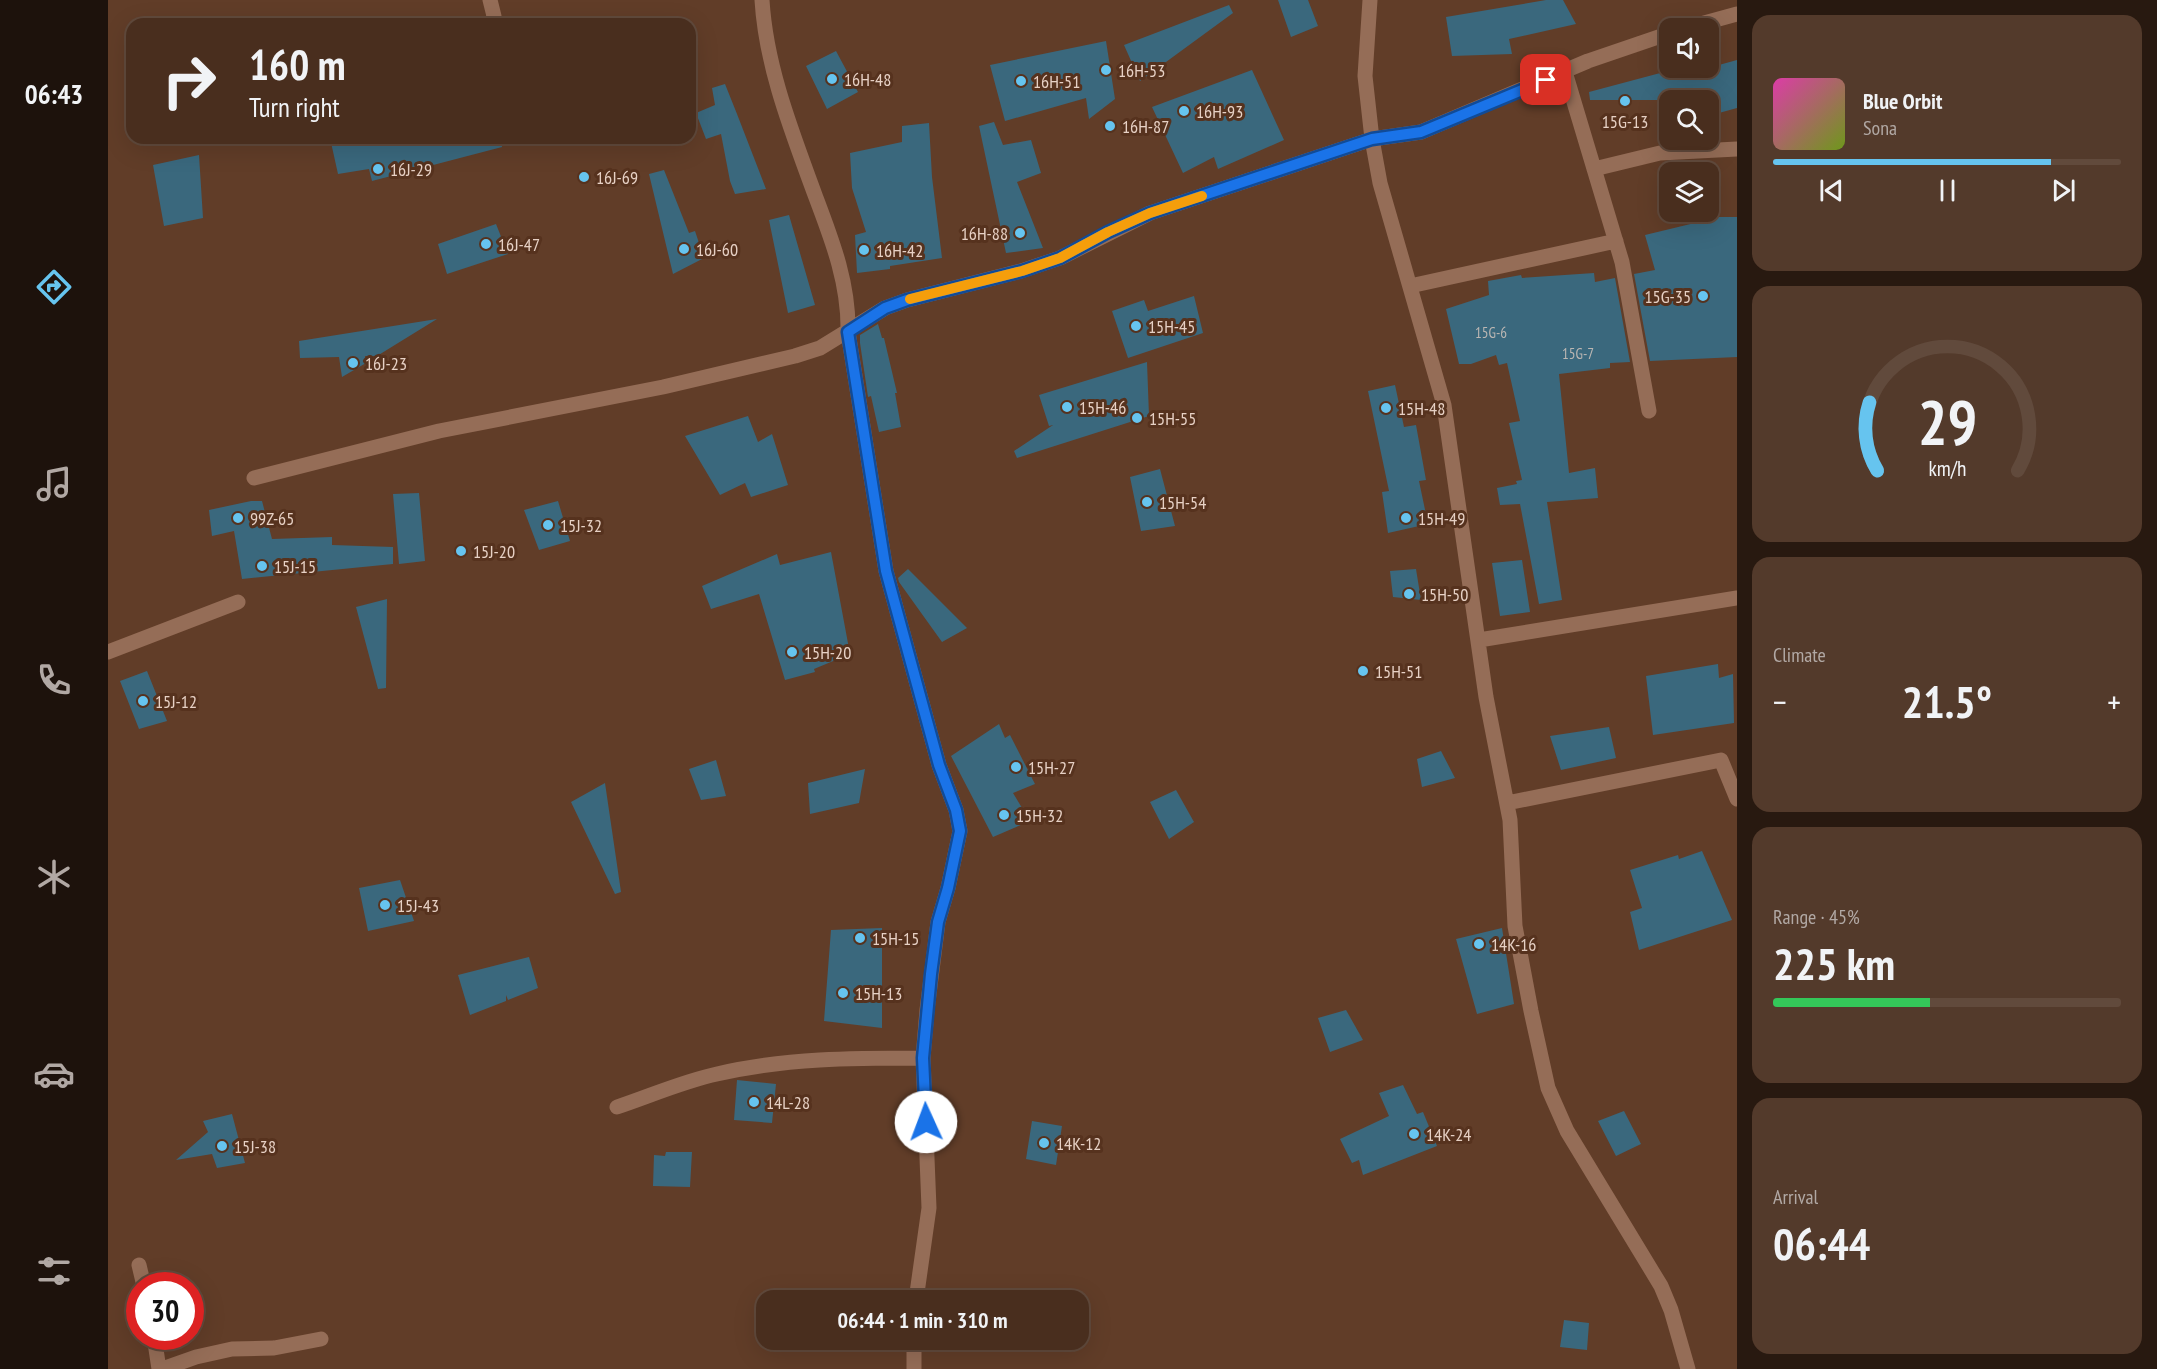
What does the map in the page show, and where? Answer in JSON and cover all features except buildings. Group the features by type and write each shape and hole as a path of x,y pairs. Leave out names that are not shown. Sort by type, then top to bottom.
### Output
{"street":[{"path":"490,0 493,18"},
{"path":"762,0 763,23 786,116 845,283 848,332 886,571 939,765 956,810 960,831 938,922 923,1058 929,1208 917,1290"},
{"path":"1370,0 1365,76 1372,139 1380,183 1444,405 1486,698 1507,803 1515,926 1548,1088 1567,1131 1661,1286 1671,1310 1688,1369"},
{"path":"1719,19 1737,14"},
{"path":"254,478 439,431 663,387 795,356 820,348 885,308 907,300 1022,271 1060,258 1150,213 1372,139 1421,132 1565,72 1659,36"},
{"path":"1565,72 1622,262 1649,411"},
{"path":"1594,169 1660,153 1737,148"},
{"path":"1410,286 1616,241"},
{"path":"1479,640 1737,598"},
{"path":"108,652 238,602"},
{"path":"1507,803 1721,760 1737,799"},
{"path":"617,1107 717,1074 785,1062 845,1058 923,1058"},
{"path":"139,1265 141,1272"},
{"path":"157,1350 161,1369 196,1357 232,1349 274,1348 321,1339"},
{"path":"914,1350 914,1369"}],"slow traffic":[{"path":"910,299 1022,271 1060,258 1150,213 1202,196"}],"place":[{"name":"16H-53","path":"1106,70"},
{"name":"16H-48","path":"832,79"},
{"name":"16H-51","path":"1021,81"},
{"name":"15G-13","path":"1625,101"},
{"name":"16H-93","path":"1184,111"},
{"name":"16H-87","path":"1110,126"},
{"name":"16J-29","path":"378,169"},
{"name":"16J-69","path":"584,177"},
{"name":"16H-88","path":"1020,233"},
{"name":"16J-47","path":"486,244"},
{"name":"16J-60","path":"684,249"},
{"name":"16H-42","path":"864,250"},
{"name":"15G-35","path":"1703,296"},
{"name":"15H-45","path":"1136,326"},
{"name":"16J-23","path":"353,363"},
{"name":"15H-46","path":"1067,407"},
{"name":"15H-48","path":"1386,408"},
{"name":"15H-55","path":"1137,418"},
{"name":"15H-54","path":"1147,502"},
{"name":"99Z-65","path":"238,518"},
{"name":"15H-49","path":"1406,518"},
{"name":"15J-32","path":"548,525"},
{"name":"15J-20","path":"461,551"},
{"name":"15J-15","path":"262,566"},
{"name":"15H-50","path":"1409,594"},
{"name":"15H-20","path":"792,652"},
{"name":"15H-51","path":"1363,671"},
{"name":"15J-12","path":"143,701"},
{"name":"15H-27","path":"1016,767"},
{"name":"15H-32","path":"1004,815"},
{"name":"15J-43","path":"385,905"},
{"name":"15H-15","path":"860,938"},
{"name":"14K-16","path":"1479,944"},
{"name":"15H-13","path":"843,993"},
{"name":"14L-28","path":"754,1102"},
{"name":"14K-24","path":"1414,1134"},
{"name":"14K-12","path":"1044,1143"},
{"name":"15J-38","path":"222,1146"}],"route":[{"path":"926,1122 923,1058 931,974 938,922 960,831 956,810 939,765 886,571 848,332 885,308 907,300 1022,271 1060,258 1150,213 1372,139 1421,132 1546,80"}]}
